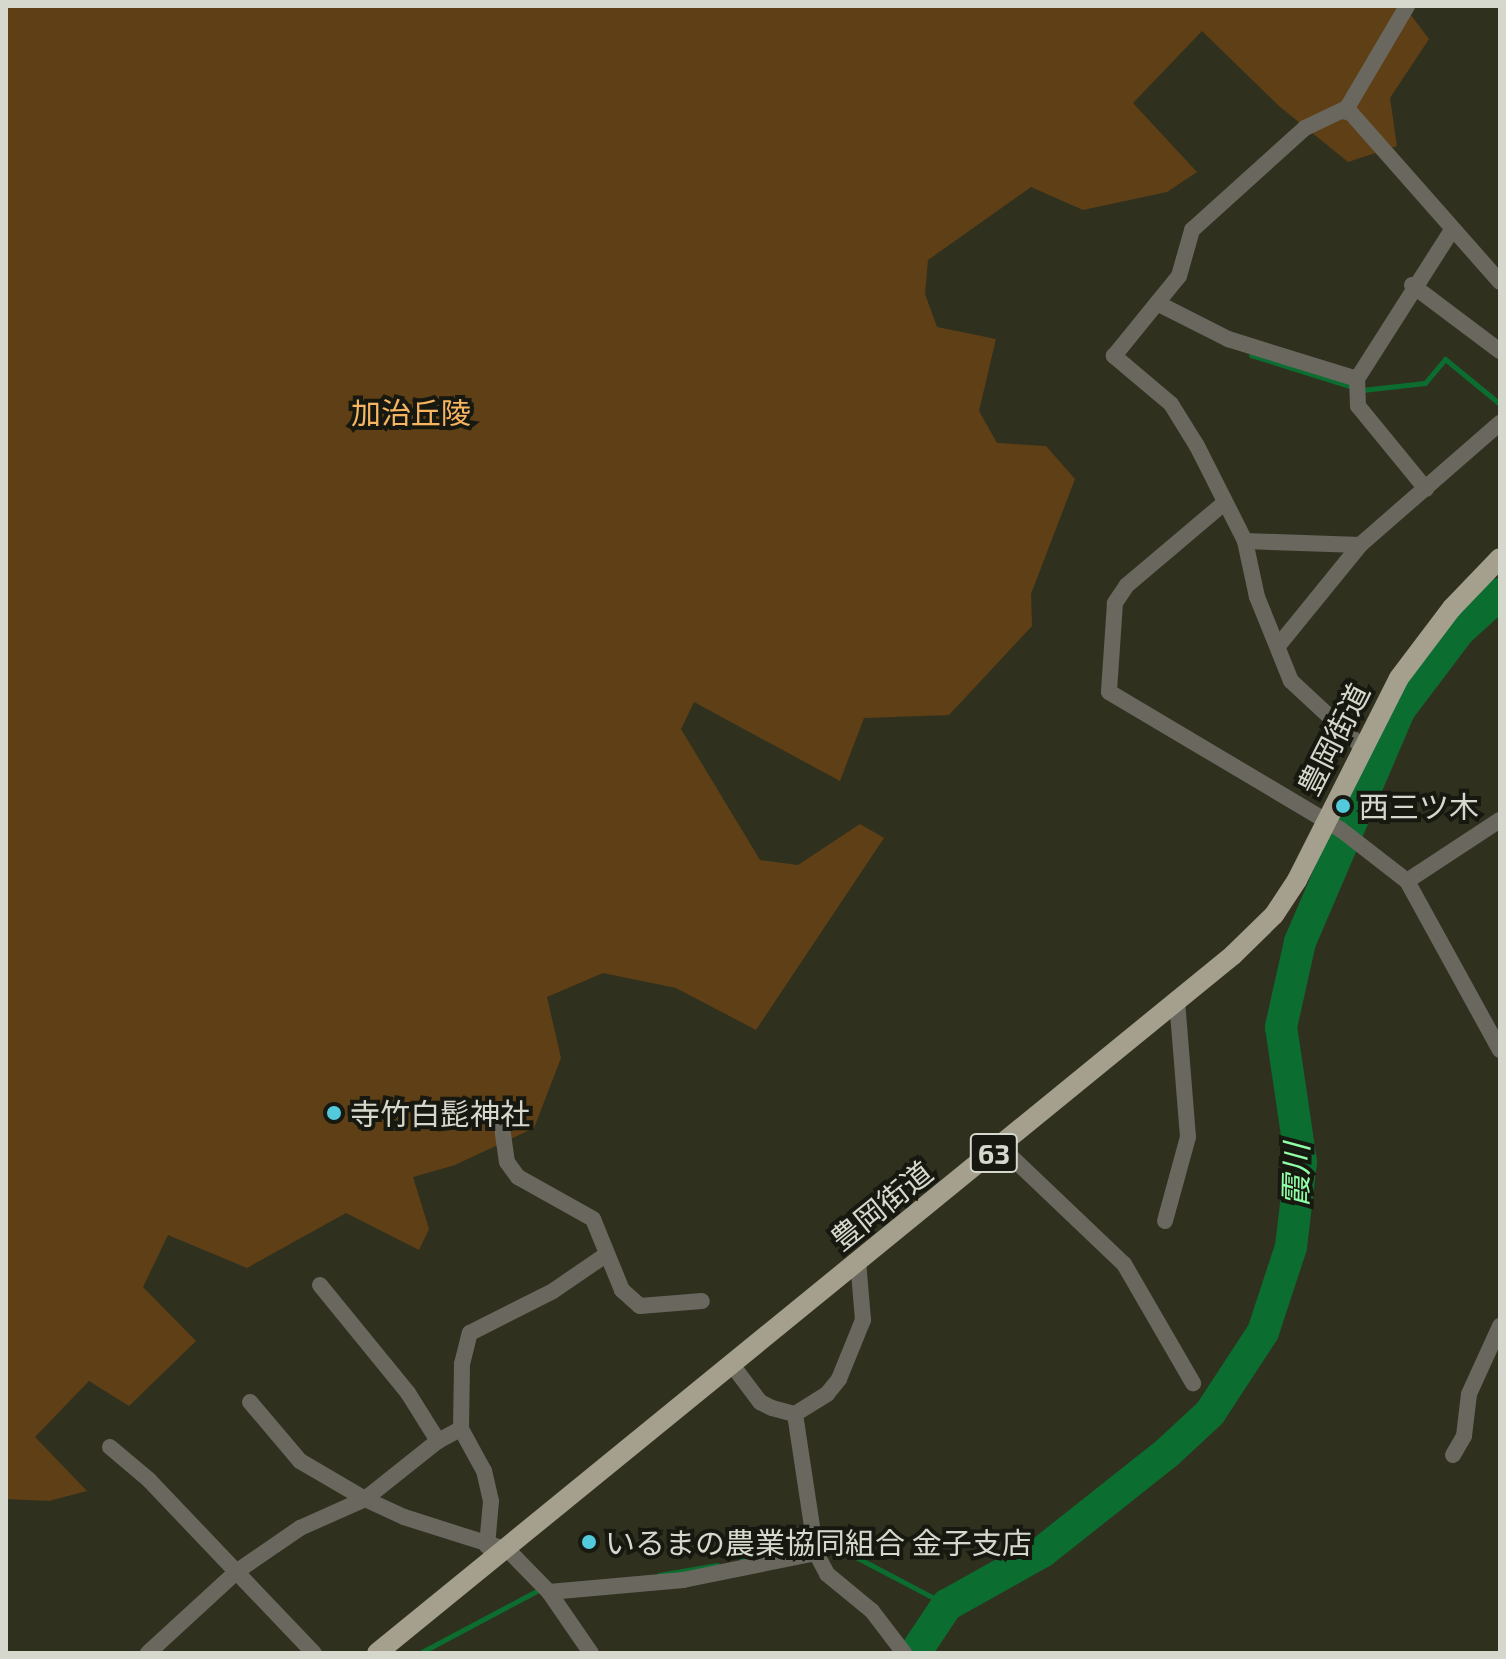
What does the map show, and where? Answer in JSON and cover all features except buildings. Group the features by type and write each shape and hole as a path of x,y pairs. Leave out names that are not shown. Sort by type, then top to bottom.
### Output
{"main road":[{"name":"豊岡街道","path":"377,1653 508,1550 1001,1147 1274,915 1332,825 1361,746 1399,678 1452,608 1500,558"}],"street":[{"path":"1361,746 1291,681 1257,597 1245,541 1171,404 1114,356 1179,276 1192,230 1210,210 1305,128 1342,111 1361,88 1407,6"},
{"path":"1342,111 1351,113 1500,282"},
{"path":"1426,489 1358,406 1357,379 1412,285 1452,230"},
{"path":"1412,285 1500,351"},
{"path":"1157,303 1228,339 1357,379"},
{"path":"1278,646 1360,545 1500,423"},
{"path":"1223,504 1127,585 1115,603 1109,692 1381,857 1407,881 1500,1050"},
{"path":"1245,541 1360,545"},
{"path":"1407,881 1500,820"},
{"path":"1165,1221 1188,1137 1177,999"},
{"path":"500,1113 507,1162 518,1177 593,1219 622,1290 640,1306 702,1301"},
{"path":"1001,1147 1124,1264 1193,1383"},
{"path":"487,1546 491,1501 484,1471 461,1429 462,1364 470,1333 553,1291 607,1254"},
{"path":"795,1414 827,1394 839,1379 863,1320 858,1261"},
{"path":"320,1285 408,1393 438,1441"},
{"path":"1453,1455 1464,1436 1469,1394 1500,1326"},
{"path":"733,1366 760,1402 795,1414"},
{"path":"250,1402 300,1461 365,1499 487,1546 508,1550 549,1592 591,1653"},
{"path":"795,1414 815,1547 827,1574 900,1646"},
{"path":"148,1653 236,1572 300,1528 365,1499 438,1441 461,1429"},
{"path":"110,1447 149,1480 314,1653"},
{"path":"549,1592 683,1580 815,1547"}],"green space":[{"name":"加治丘陵","path":"6,6 1404,6 1429,39 1390,98 1397,146 1348,162 1279,106 1202,31 1133,103 1197,172 1167,192 1083,210 1031,187 928,260 925,294 937,327 996,339 979,411 997,443 1046,446 1075,479 1031,594 1032,626 949,715 864,718 840,781 694,702 681,729 760,860 798,865 860,824 884,838 756,1030 676,988 603,973 547,997 561,1058 534,1128 455,1165 413,1177 429,1229 419,1250 346,1213 247,1268 168,1235 143,1287 196,1341 129,1406 89,1381 35,1437 87,1491 49,1501 6,1499"}],"waterway":[{"path":"1251,355 1353,387"},
{"path":"1362,390 1425,383 1445,359 1500,404"},
{"name":"霞川","path":"915,1653 947,1605 1042,1552 1168,1452 1210,1413 1263,1332 1291,1247 1301,1162 1281,1027 1300,942 1400,709 1459,631 1500,594"},
{"path":"742,1560 806,1544 831,1544 947,1605"},
{"path":"659,1575 717,1565"},
{"path":"420,1653 542,1588"}],"place":[{"name":"西三ツ木","path":"1343,806"},
{"name":"寺竹白髭神社","path":"334,1113"},
{"name":"いるまの農業協同組合 金子支店","path":"589,1542"}]}
